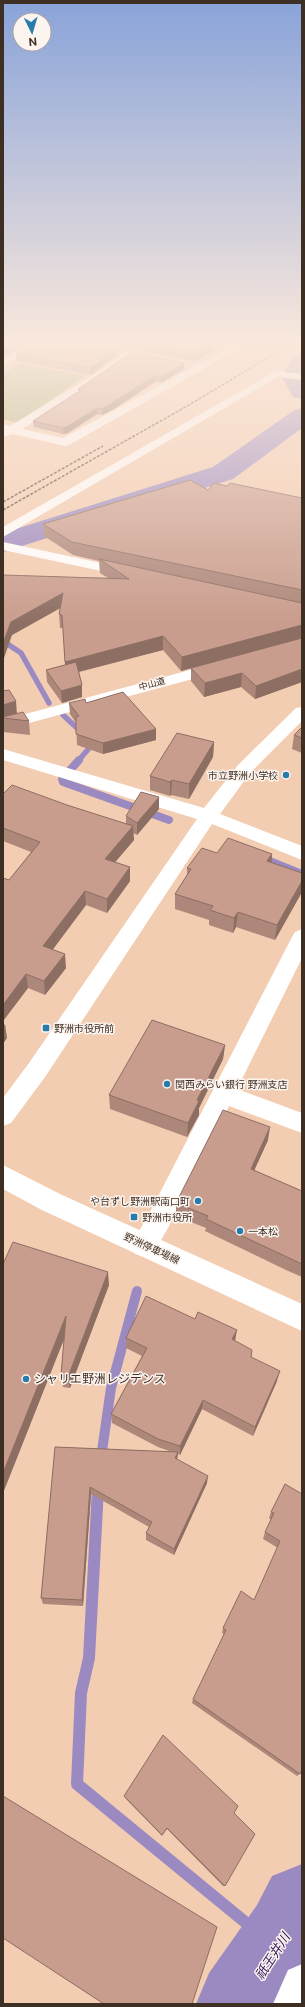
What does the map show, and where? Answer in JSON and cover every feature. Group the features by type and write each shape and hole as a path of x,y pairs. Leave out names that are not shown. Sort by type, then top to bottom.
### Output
{"street":[{"path":"36,437 65,442 75,437"},
{"path":"3,533 168,437"},
{"path":"3,546 146,577"},
{"name":"中山道","path":"3,725 233,663"},
{"path":"3,1116 41,1063 208,816 244,769 302,712"},
{"path":"3,754 208,816 302,852"},
{"path":"144,1245 160,1220 302,937"},
{"path":"223,1094 302,1123"},
{"name":"野洲停車場線","path":"3,1176 51,1202 302,1318"},
{"path":"293,2004 302,1984"}],"building":[{"path":"190,480 208,490 214,483 227,486 230,483 302,498 302,590 72,542 43,524"},
{"path":"99,559 302,603 302,625 182,657 163,636 65,662 62,615 59,614 63,593 11,622 3,643 3,575 129,579"},
{"path":"302,638 302,669 256,686 242,673 205,683 191,668"},
{"path":"76,662 82,685 61,691 46,670"},
{"path":"9,690 16,701 3,705 3,691"},
{"path":"123,692 156,729 103,743 76,734 76,717 79,716 69,703 85,699 86,703"},
{"path":"23,712 29,721 3,718 3,717"},
{"path":"302,727 302,738 294,735"},
{"path":"177,733 214,742 189,784 172,780 170,782 150,776"},
{"path":"12,785 67,805 133,826 105,859 130,867 107,899 85,891 43,946 65,954 44,981 26,974 3,1005 3,878 9,880 40,842 3,828 3,794"},
{"path":"141,792 159,797 137,823 126,816"},
{"path":"228,838 272,854 267,861 302,873 302,881 277,925 238,912 234,918 210,910 213,906 175,894 191,869 187,868 202,848 217,853"},
{"name":"関西みらい銀行 野洲支店","path":"152,1020 225,1045 197,1100 199,1101 188,1123 109,1095"},
{"path":"223,1110 270,1127 251,1169 302,1191 302,1264 206,1219 208,1216 176,1203"},
{"name":"シャリエ野洲レジデンス","path":"13,1242 108,1272 68,1377 61,1375 66,1316 3,1473 3,1264"},
{"path":"146,1296 195,1319 198,1312 237,1330 232,1339 252,1350 251,1357 280,1371 255,1427 203,1400 180,1446 158,1439 111,1414 147,1348 126,1338"},
{"path":"55,1447 178,1452 175,1458 208,1476 174,1549 146,1533 152,1522 90,1487 82,1600 41,1598"},
{"path":"285,1484 302,1494 302,1769 300,1774 193,1699 226,1630 223,1628 241,1591 254,1600 280,1541 265,1532 274,1513 271,1512"},
{"path":"163,1735 238,1806 234,1813 255,1834 225,1886 167,1828 162,1835 124,1796"},
{"path":"3,1796 217,1927 192,2004 104,2004 3,1938"}],"waterway":[{"path":"3,543 223,473 273,437"},
{"path":"3,641 21,653 49,703"},
{"path":"63,715 91,741 91,746 78,761"},
{"path":"79,760 62,779 63,782 169,820"},
{"path":"262,858 302,874"},
{"path":"101,1458 111,1388 137,1291"},
{"path":"98,1488 89,1658 81,1693 77,1784 278,1949"},
{"name":"祇王井川","path":"240,2004 287,1935 302,1906"}],"railway":[{"path":"3,510 133,437"},
{"path":"3,502 103,446"}],"place":[{"name":"市立野洲小学校","path":"286,775"},
{"name":"野洲市役所前","path":"46,1028"},
{"name":"関西みらい銀行 野洲支店","path":"167,1084"},
{"name":"や台ずし野洲駅南口町","path":"198,1201"},
{"name":"野洲市役所","path":"134,1217"},
{"name":"一本松","path":"240,1231"},
{"name":"シャリエ野洲レジデンス","path":"26,1379"}]}
